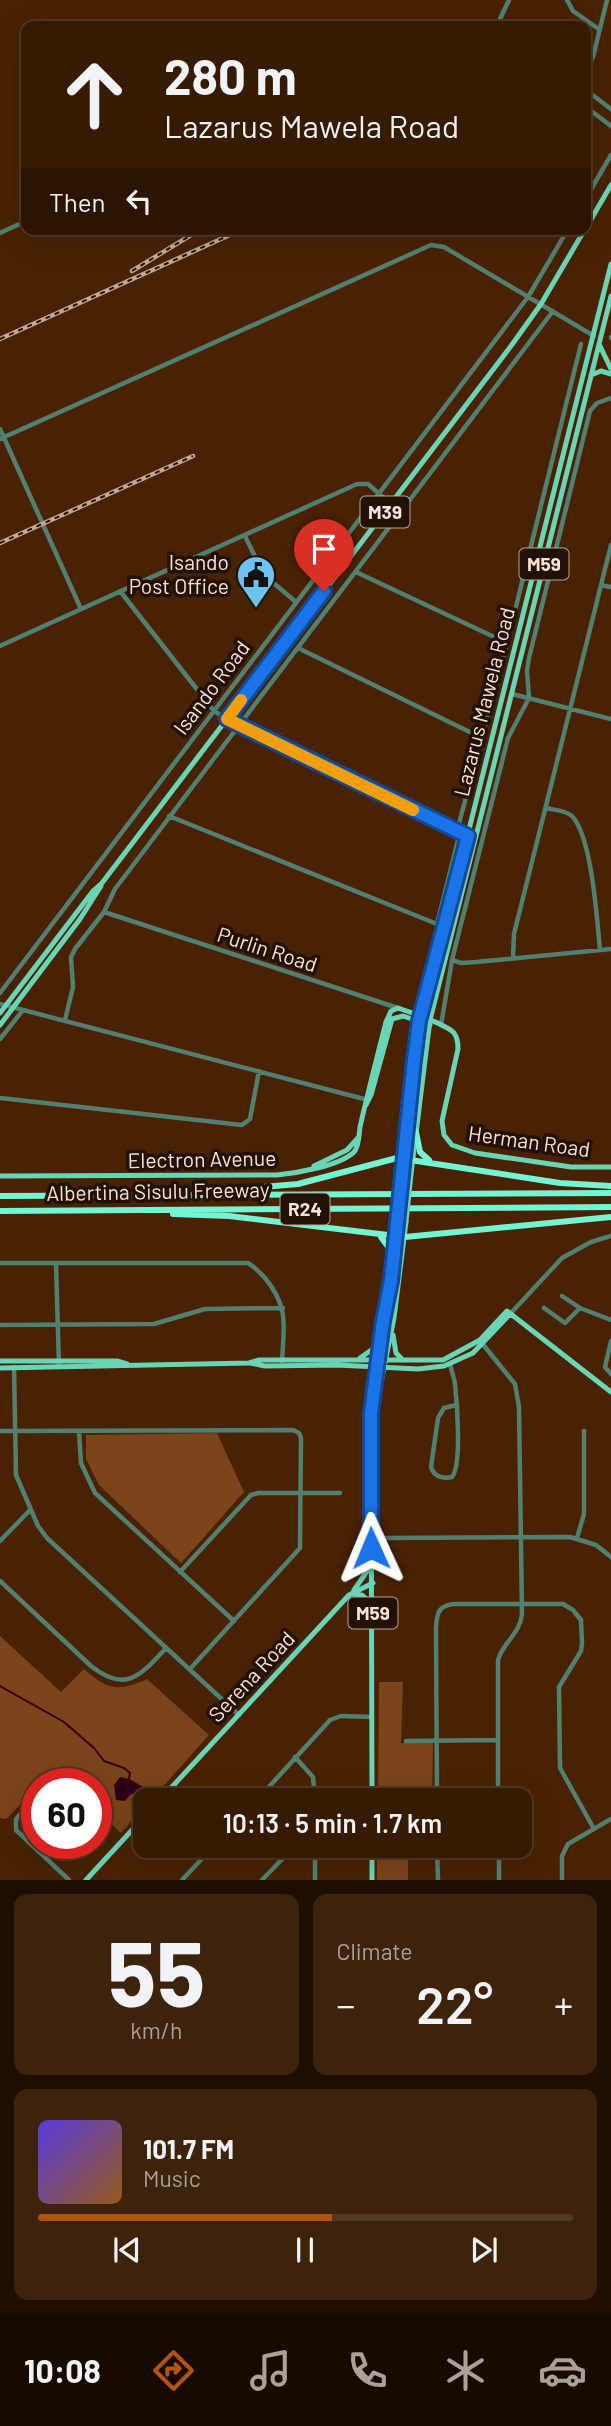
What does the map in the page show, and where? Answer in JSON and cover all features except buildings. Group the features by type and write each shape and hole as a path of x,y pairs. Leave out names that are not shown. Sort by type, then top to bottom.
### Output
{"highway":[{"path":"416,1132 421,1154 442,1164"},
{"path":"182,1195 298,1184 389,1159 402,1158 559,1183 611,1186"},
{"name":"Albertina Sisulu Freeway","path":"0,1196 611,1193"},
{"name":"Albertina Sisulu Freeway","path":"0,1211 611,1208"},
{"path":"158,1211 258,1219 405,1237 611,1217"},
{"path":"377,1235 384,1239 394,1255"}],"main road":[{"name":"Isando Road","path":"591,219 611,185"},
{"name":"Isando Road","path":"0,1025 79,919 102,883 541,304 582,235"},
{"name":"Lazarus Mawela Road","path":"378,1359 394,1255 402,1158 420,1019 611,264"},
{"name":"Lazarus Mawela Road","path":"386,1360 405,1237 430,1022 611,296"},
{"path":"591,376 601,371 611,372 594,336"},
{"path":"497,717 512,694"},
{"name":"Isando Road","path":"0,1013 3,1005 102,883"},
{"name":"Purlin Road","path":"398,1009 420,1019"},
{"name":"Electron Avenue","path":"0,1176 260,1176 288,1174 352,1154 357,1147 387,1018 391,1011 398,1009"},
{"name":"Electron Avenue","path":"367,1100 392,1019 403,1016 420,1019"},
{"path":"420,1019 442,1027"},
{"path":"428,1032 442,1027"},
{"name":"Herman Road","path":"442,1027 456,1035 458,1045 442,1121 443,1132 450,1143 458,1149 475,1153 559,1166 611,1167"},
{"path":"0,1361 14,1364 127,1364 249,1363 259,1360 432,1368 481,1341 510,1311 611,1392"},
{"path":"392,1332 396,1353 404,1361"},
{"path":"358,1359 380,1344"},
{"path":"282,1363 358,1359 449,1361"},
{"name":"M59","path":"372,1788 371,1413 378,1359"},
{"name":"M59","path":"372,1426 386,1360"},
{"path":"0,1368 14,1364"},
{"path":"372,1564 351,1593 362,1595 373,1605"},
{"name":"Serena Road","path":"172,1788 351,1593 373,1583"},
{"path":"86,1880 133,1829"},
{"path":"372,1858 372,1880"}],"street":[{"path":"501,21 509,0"},
{"path":"567,0 573,11 587,21"},
{"path":"591,62 607,0"},
{"path":"591,24 600,30"},
{"path":"591,94 611,108"},
{"path":"591,111 611,126"},
{"path":"591,189 611,155"},
{"path":"0,233 21,223"},
{"name":"Isando Road","path":"0,993 528,297 564,235"},
{"path":"2,438 431,245 444,247 594,336"},
{"name":"Isando Road","path":"65,1020 73,987 71,957 104,912 115,888 553,311"},
{"path":"169,816 437,923 581,344"},
{"path":"442,1027 452,960 508,738 529,698 529,658 590,411 597,403 611,398"},
{"path":"0,429 81,609"},
{"path":"0,646 357,484 368,484 401,513"},
{"path":"245,536 264,575 296,603"},
{"path":"513,959 513,939 611,545"},
{"path":"356,572 507,643"},
{"path":"601,585 611,587"},
{"path":"120,592 214,711 239,726 475,837"},
{"path":"298,648 482,738"},
{"path":"512,694 611,719"},
{"path":"546,808 568,813 576,822 591,866 600,950"},
{"name":"Purlin Road","path":"104,912 398,1009"},
{"path":"452,960 461,963 611,949"},
{"path":"3,1005 367,1100"},
{"path":"0,1039 23,1010"},
{"path":"0,1098 242,1125 248,1122 251,1116 259,1071"},
{"path":"510,1311 562,1258 591,1242 611,1236"},
{"path":"0,1263 248,1263 257,1269 275,1290 283,1308 282,1363"},
{"path":"56,1264 59,1364"},
{"path":"562,1296 580,1308 611,1320"},
{"path":"0,1325 156,1324 205,1309 283,1308"},
{"path":"544,1308 566,1323 580,1308"},
{"path":"481,1341 515,1384 518,1393 520,1627 501,1651 498,1660 499,1788"},
{"path":"610,1373 605,1367 611,1341"},
{"path":"449,1361 455,1384 456,1405 456,1469 452,1476 440,1477 434,1474 431,1467 438,1418 442,1410 456,1405"},
{"path":"14,1364 16,1475 38,1526 47,1538 239,1715"},
{"path":"0,1431 293,1430 299,1433 300,1548 190,1669"},
{"path":"79,1431 80,1460 95,1493 234,1621"},
{"path":"577,1538 584,1514 584,1431"},
{"path":"180,1572 248,1497 258,1493 340,1493"},
{"path":"0,1541 30,1510"},
{"path":"384,1538 577,1538 596,1545 611,1557"},
{"path":"0,1581 104,1676 120,1680 133,1678 144,1671 166,1648"},
{"path":"437,1788 438,1612 444,1605 563,1604 573,1609 582,1620 582,1647 559,1687 560,1768 594,1829"},
{"path":"268,1788 334,1718 372,1717"},
{"path":"406,1741 498,1740"},
{"path":"295,1758 313,1777 314,1788"},
{"path":"21,1814 16,1819 16,1830 21,1835"},
{"path":"562,1880 562,1856 565,1849 573,1841 611,1819"},
{"path":"182,1880 203,1858"},
{"path":"262,1880 283,1858"},
{"path":"315,1858 315,1880"},
{"path":"438,1858 438,1880"},
{"path":"499,1858 499,1880"},
{"path":"47,1859 69,1880"}],"shaded area":[{"path":"217,1433 244,1492 181,1563 99,1485 86,1459 86,1435"},
{"path":"0,1636 61,1692 84,1669 113,1687 128,1686 147,1679 209,1735 162,1788 133,1788 133,1820 121,1833 112,1825 112,1768 21,1768 21,1804 6,1819 0,1818"},
{"path":"379,1682 403,1682 401,1743 433,1743 432,1788 378,1788"},
{"path":"120,1777 145,1788 133,1788 133,1794 125,1801 116,1800 114,1785"},
{"path":"377,1858 408,1858 408,1880 377,1880"}],"waterway":[{"path":"0,1686 64,1722 94,1748 104,1761 130,1773 129,1779"}],"railway":[{"path":"132,271 191,235"},
{"path":"0,339 230,235"},
{"path":"0,543 193,456"}],"slow traffic":[{"path":"241,700 227,719 413,810"}],"place":[{"name":"Isando Post Office","path":"256,609"}],"route":[{"path":"324,591 227,719 468,836 419,1021 391,1281 371,1413 371,1548"}]}
